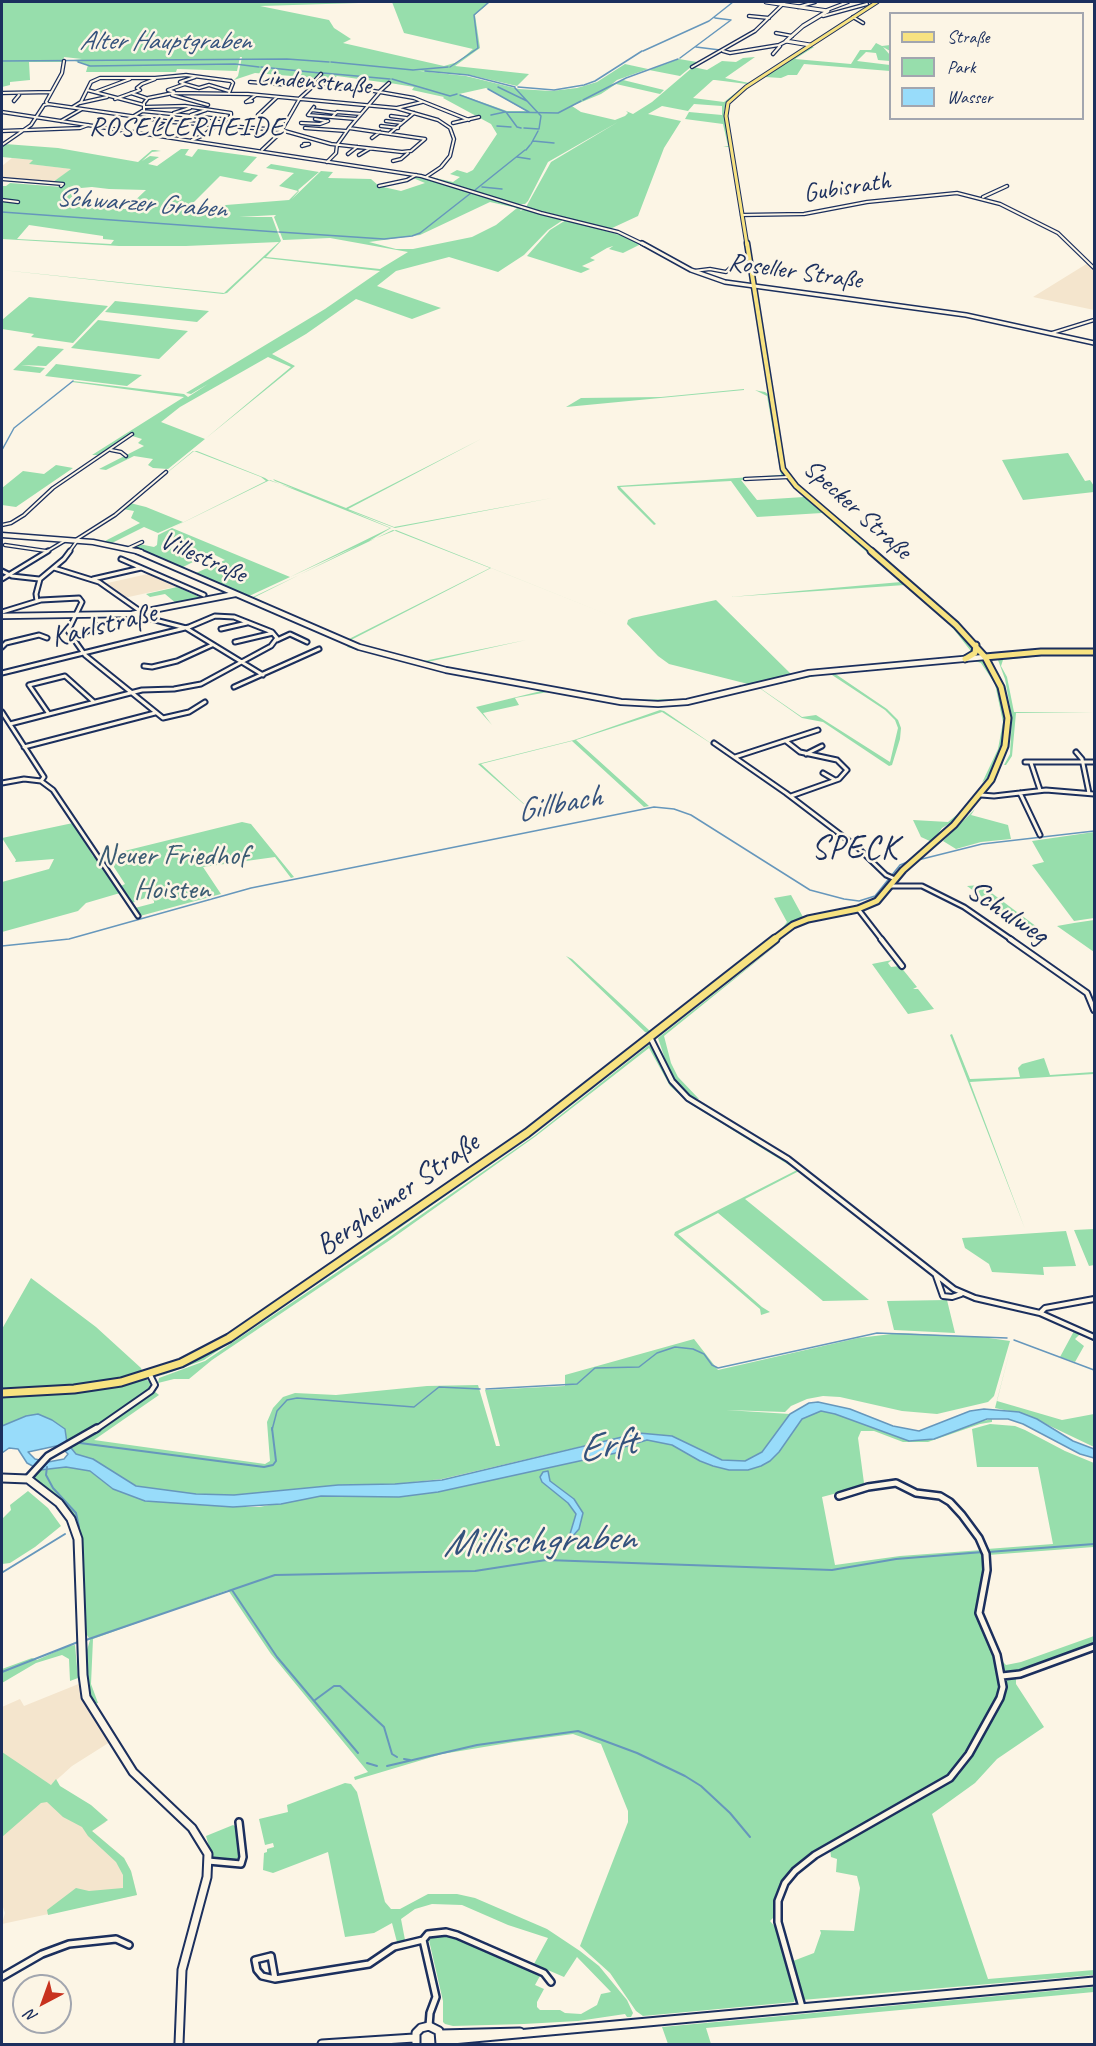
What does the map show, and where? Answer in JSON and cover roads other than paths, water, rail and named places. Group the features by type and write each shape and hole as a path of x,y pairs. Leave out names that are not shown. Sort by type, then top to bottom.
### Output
{"main road":[{"path":"766,2 796,8 827,10 828,12 823,16 803,26 787,41"},
{"path":"787,41 810,45 869,4 877,2"},
{"name":"Specker Straße","path":"778,936 797,923 858,909 877,901 895,879 981,795 1000,763 1006,740 1006,706 996,674 976,645 956,624 788,477 781,462 725,109 738,93 810,45"},
{"name":"Villestraße","path":"2,535 129,548 345,642 398,659 621,702 665,704 687,702 809,673 965,659"},
{"path":"2,614 132,615 236,593"},
{"path":"965,659 975,653 976,645"},
{"path":"965,659 1005,655 1095,652"},
{"path":"996,674 995,661 1005,655"},
{"name":"Bergheimer Straße","path":"2,1393 91,1387 150,1375 199,1356 249,1325 527,1133 778,936"},
{"path":"2,1478 28,1479 59,1503 75,1528 79,1557 84,1686 90,1704 133,1772 198,1836 206,1849 208,1861 206,1883 182,1970 179,2044"},
{"path":"321,2044 415,2041 419,2029 429,2026 436,2028 440,2040 1095,1981"}],"street":[{"path":"692,67 755,31 785,2"},
{"path":"796,8 815,2"},
{"path":"827,10 848,2"},
{"path":"860,2 869,4"},
{"path":"823,16 869,4"},
{"path":"748,16 769,18"},
{"path":"853,17 863,23"},
{"path":"776,33 792,36"},
{"path":"773,54 787,41"},
{"path":"722,51 730,53 781,45"},
{"path":"2,145 25,130 48,104 46,102 62,74 64,62"},
{"path":"262,150 281,130 300,98 321,74"},
{"path":"129,93 147,98 168,92 199,76"},
{"path":"80,103 91,82 99,78 199,76 231,81 235,78"},
{"path":"95,92 131,78"},
{"path":"115,99 140,90 137,89 142,84 155,78"},
{"path":"267,83 274,78"},
{"path":"229,92 233,83 231,81"},
{"path":"250,81 310,88 361,90 414,98 469,120"},
{"path":"255,86 259,82"},
{"path":"285,89 301,82"},
{"path":"328,88 336,83"},
{"path":"327,162 337,153 337,145 348,129 389,83"},
{"path":"182,84 199,88 209,85 229,92"},
{"path":"356,90 362,86"},
{"path":"48,104 169,122 215,126 220,126 231,115 227,112 193,107 144,106 87,90"},
{"path":"354,94 361,90"},
{"path":"2,93 51,92"},
{"path":"168,92 229,92"},
{"path":"168,92 207,105"},
{"name":"Lindenstraße","path":"229,92 371,104 435,118 447,125 453,137 453,150 448,159 426,177"},
{"path":"14,101 20,94"},
{"path":"249,100 256,95"},
{"path":"258,115 278,96"},
{"path":"73,107 80,103 108,97"},
{"path":"134,116 142,111 147,98"},
{"path":"121,107 127,102"},
{"path":"199,103 203,102"},
{"path":"396,108 423,102"},
{"path":"170,114 193,107"},
{"path":"314,107 308,115 357,119"},
{"path":"61,121 83,108"},
{"path":"152,112 164,108"},
{"path":"187,116 208,109"},
{"path":"311,110 361,114"},
{"path":"142,111 221,118"},
{"name":"Roseller Straße","path":"2,112 287,153 327,162 426,177 544,214 621,234 693,271 732,283 754,288 946,311 1095,343"},
{"path":"208,118 227,112"},
{"path":"332,117 336,112"},
{"path":"390,133 415,113"},
{"path":"391,116 407,118"},
{"path":"453,123 479,117"},
{"path":"301,123 320,124 328,121 315,119"},
{"path":"386,121 402,123"},
{"path":"157,129 169,122"},
{"path":"192,124 281,130 337,145 407,153"},
{"path":"2,131 88,125"},
{"path":"192,140 204,135 215,126"},
{"path":"381,126 398,128"},
{"path":"305,128 348,129 425,139 401,159 393,160"},
{"path":"372,138 380,132"},
{"path":"306,144 314,139"},
{"path":"348,154 358,147"},
{"path":"359,155 369,148"},
{"path":"379,186 407,180 416,175"},
{"path":"2,179 63,184 60,186"},
{"path":"982,198 1007,186"},
{"path":"957,193 961,189"},
{"name":"Gubisrath","path":"742,215 804,214 867,202 957,193 982,198 1015,211 1058,233 1095,268"},
{"path":"2,200 18,202"},
{"path":"693,271 710,269 726,272 729,269"},
{"path":"732,283 748,282 752,275"},
{"path":"757,307 757,296 775,290"},
{"name":"Roseller Straße","path":"1052,333 1095,320"},
{"path":"2,525 11,523 24,515 53,488 132,434"},
{"path":"111,450 121,452 126,456"},
{"path":"37,601 36,592 40,579 54,568 75,542 112,517 166,472"},
{"path":"745,479 788,477"},
{"path":"2,579 65,541"},
{"name":"Villestraße","path":"129,548 142,542"},
{"path":"5,545 47,552"},
{"path":"121,559 204,595"},
{"path":"54,568 92,579 143,613"},
{"path":"92,579 141,568"},
{"path":"2,571 8,575 40,579"},
{"path":"2,614 37,601 79,598 82,602 68,630 73,638 84,653 156,713 165,718 189,712 205,702"},
{"path":"132,615 186,628 263,675"},
{"path":"215,616 230,616 248,622 274,633 277,640"},
{"name":"Karlstraße","path":"2,673 186,628 215,616"},
{"path":"221,629 248,622"},
{"path":"73,638 97,626"},
{"path":"235,642 274,633"},
{"path":"10,724 132,693 193,686 214,678 290,634 307,642"},
{"path":"2,647 4,642 39,635 47,638"},
{"path":"144,666 152,667 177,661 182,656 213,645"},
{"path":"234,687 319,649"},
{"path":"49,714 29,686 65,676 94,702"},
{"path":"2,712 43,779 53,790 138,916"},
{"path":"24,747 156,713"},
{"path":"735,758 818,730"},
{"path":"786,741 794,749 806,754 833,759 844,765 847,772 836,781 790,796"},
{"path":"714,743 790,796 857,847 888,877 895,879"},
{"path":"806,754 822,746"},
{"path":"1076,752 1083,763 1089,793"},
{"path":"1025,762 1095,762"},
{"path":"1031,763 1040,790"},
{"path":"823,773 836,781"},
{"path":"2,783 24,779 43,779"},
{"path":"981,795 994,796 1040,790 1095,794"},
{"path":"1020,793 1040,835"},
{"name":"Schulweg","path":"890,886 922,886 957,903 1093,997"},
{"path":"858,909 902,966"},
{"path":"1093,997 1095,1010"},
{"path":"650,1037 668,1076 688,1098 788,1159 962,1293 1040,1313 1095,1337"},
{"path":"936,1275 942,1295 952,1297 962,1293"},
{"path":"1040,1313 1045,1308 1095,1299"},
{"path":"28,1479 45,1459 89,1434 151,1391 155,1385 150,1375"},
{"path":"802,2008 777,1914 779,1896 785,1883 795,1871 815,1855 950,1778 969,1754 1000,1698 1003,1687 994,1648 979,1613 987,1570 985,1551 962,1515 950,1502 940,1496 916,1493 893,1483 868,1487 839,1496"},
{"path":"1002,1676 1020,1674 1095,1647"},
{"path":"208,1861 241,1864 243,1857 238,1822"},
{"path":"275,1979 271,1956 255,1960 257,1970 262,1976 275,1979 369,1964 394,1947 423,1940 428,1935 451,1933 544,1973 551,1982"},
{"path":"2,1977 42,1954 69,1944 116,1939 129,1945"},
{"path":"423,1940 436,1997 430,2013 429,2026"}],"water":[{"name":"Erft","path":"818,1402 850,1409 893,1426 919,1431 970,1411 984,1409 1019,1412 1037,1419 1073,1441 1094,1449 1094,1458 1080,1454 1023,1424 1008,1419 987,1419 934,1439 909,1441 821,1411 802,1419 770,1461 748,1470 729,1470 713,1466 672,1445 647,1440 624,1447 616,1453 438,1492 399,1497 321,1496 281,1504 233,1507 145,1501 113,1489 90,1471 66,1467 40,1470 27,1463 18,1449 9,1448 2,1453 2,1426 26,1416 38,1414 65,1429 67,1443 76,1454 93,1459 136,1486 196,1494 234,1495 338,1485 442,1480 639,1433 672,1436 722,1460 745,1461 762,1452 790,1414 809,1403","holes":["61,1447 68,1454 64,1459 48,1462 35,1459 28,1452"]},
{"path":"548,1471 550,1481 574,1499 583,1513 579,1529 572,1537 570,1534 576,1514 568,1503 542,1482 540,1477 543,1472"}],"waterway":[{"name":"Alter Hauptgraben","path":"450,67 478,48 474,15 489,2"},
{"path":"643,51 709,21 733,2"},
{"path":"680,58 731,20 715,18"},
{"path":"696,47 720,50"},
{"path":"518,87 554,90 584,85 595,81 642,51"},
{"name":"Alter Hauptgraben","path":"2,61 287,59 329,62"},
{"path":"583,100 626,78 678,59"},
{"path":"78,62 90,66 235,64 259,67"},
{"name":"Alter Hauptgraben","path":"331,62 413,70 448,67"},
{"path":"261,67 320,73"},
{"path":"425,71 468,75 515,87"},
{"path":"323,73 390,79"},
{"path":"392,79 450,96 457,94"},
{"path":"498,87 527,101"},
{"path":"515,88 538,113"},
{"path":"488,89 529,112"},
{"path":"460,95 506,112"},
{"path":"538,113 558,113 581,101"},
{"path":"491,115 505,112"},
{"path":"506,112 538,113"},
{"path":"506,112 517,127 521,128"},
{"name":"Schwarzer Graben","path":"524,128 539,129 541,116 538,113"},
{"path":"497,126 511,127"},
{"name":"Schwarzer Graben","path":"531,144 538,131"},
{"path":"533,141 554,143"},
{"name":"Schwarzer Graben","path":"526,150 530,145"},
{"name":"Schwarzer Graben","path":"475,190 525,150"},
{"path":"517,157 530,159"},
{"path":"482,187 502,189"},
{"name":"Schwarzer Graben","path":"279,232 384,239 412,236 420,233 471,193"},
{"name":"Schwarzer Graben","path":"2,212 277,232"},
{"path":"2,450 14,428 73,381"},
{"name":"Gillbach","path":"2,946 69,939 251,888 654,807 674,809 691,815 810,890 844,899 859,901 875,896 900,865 910,861"},
{"name":"Gillbach","path":"918,860 982,844 1094,831"},
{"path":"486,1389 577,1384 595,1368 639,1367 657,1353 675,1347 693,1349 704,1354 712,1365 718,1368 877,1333 1007,1338"},
{"path":"1014,1340 1094,1370"},
{"path":"272,1429 277,1411 287,1400 297,1398 414,1407 439,1387 480,1389"},
{"path":"80,1443 264,1467 273,1465 276,1461 272,1429"},
{"path":"69,1447 76,1444"},
{"path":"47,1467 46,1475 53,1488 76,1513 79,1527"},
{"path":"3,1572 65,1534"},
{"name":"Millischgraben","path":"988,1552 1094,1544"},
{"name":"Millischgraben","path":"83,1641 275,1575 475,1571 546,1560 832,1570 896,1559 983,1552"},
{"path":"232,1590 277,1657 358,1753"},
{"name":"Millischgraben","path":"2,1672 78,1642"},
{"path":"315,1700 334,1686 340,1686 384,1727 392,1754 397,1757"},
{"path":"387,1766 477,1745 578,1731 637,1753 685,1776 701,1786 730,1813 750,1837"},
{"path":"404,1759 410,1760"},
{"path":"367,1763 377,1766"}],"district":[{"name":"ROSELLERHEIDE","path":"187,128"},
{"name":"SPECK","path":"855,849"}],"park label":[{"name":"Neuer Friedhof Hoisten","path":"172,873"}]}
